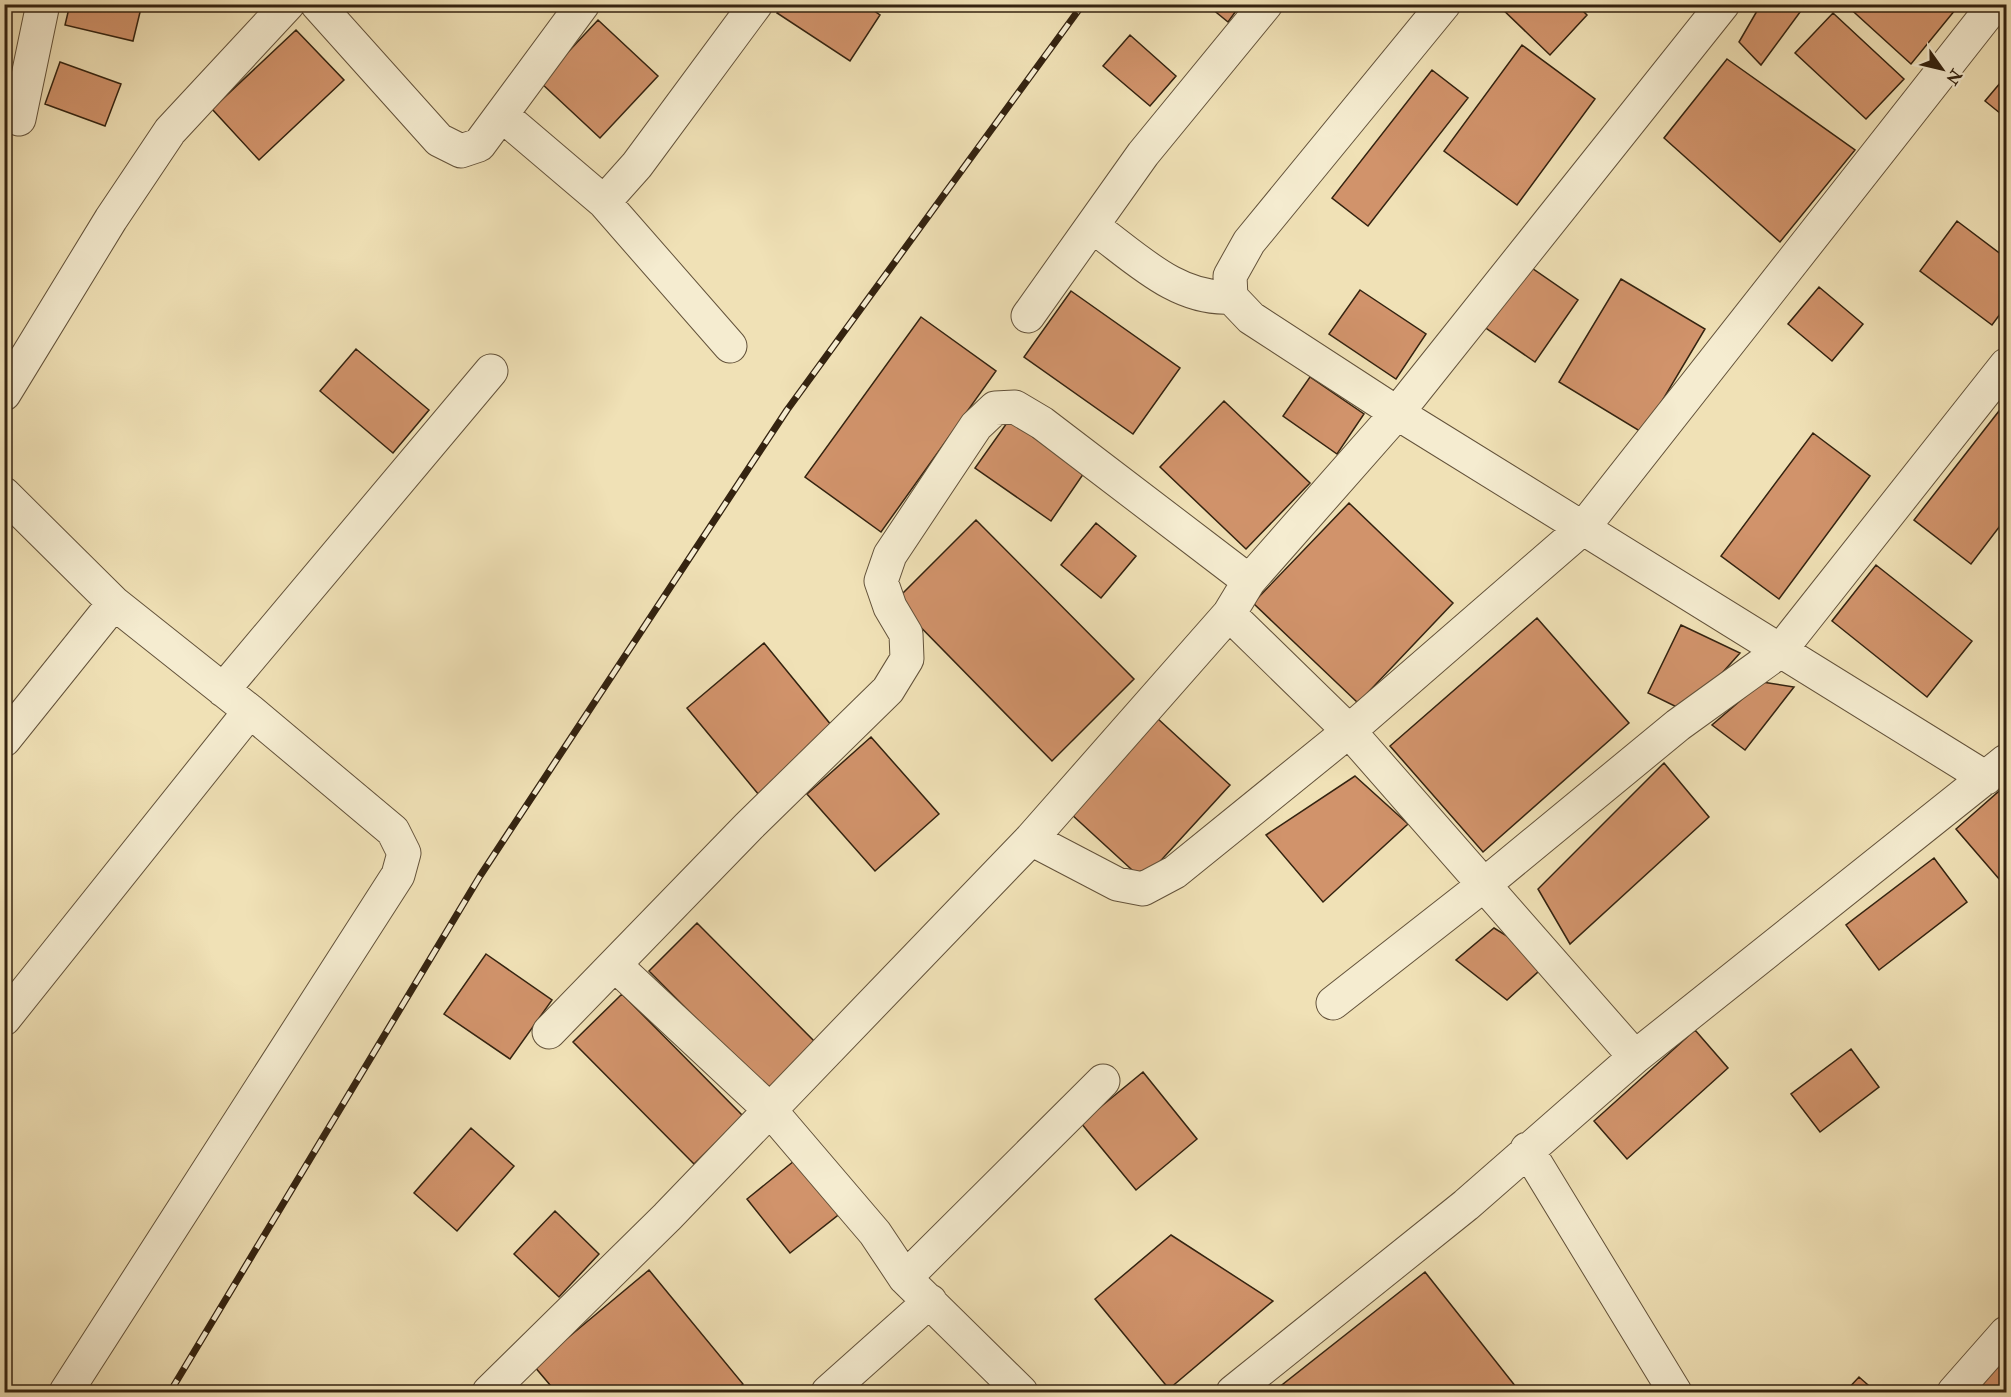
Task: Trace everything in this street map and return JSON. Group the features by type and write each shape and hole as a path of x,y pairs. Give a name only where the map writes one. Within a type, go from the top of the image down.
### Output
{"street":[{"path":"19,119 43,4"},
{"path":"4,394 111,219 170,131 288,4"},
{"path":"317,4 439,140 461,151 479,145 503,116 583,4"},
{"path":"604,202 637,165 756,4"},
{"path":"1028,316 1143,154 1266,4"},
{"path":"1233,1392 1466,1205 1527,1149 1635,1057 1996,769 1779,652 1397,413 1251,318 1231,297 1230,276 1249,242 1444,4"},
{"path":"489,1392 667,1217 1031,839 1229,614 1249,580 1397,413 1723,4"},
{"path":"1031,839 1117,884 1143,889 1175,872 1349,731 1583,528 1995,4"},
{"path":"503,116 604,202 730,346"},
{"path":"1092,226 1177,287 1205,297 1231,297"},
{"path":"1333,1002 1485,884 1678,725 1779,652 2007,365"},
{"path":"223,690 491,371"},
{"path":"549,1032 749,826 888,690 907,659 906,634 890,607 881,581 890,555 976,426 995,408 1015,407 1042,423 1249,580"},
{"path":"4,494 114,603 250,711 393,831 404,853 398,875 66,1392"},
{"path":"4,740 114,603"},
{"path":"1229,614 1349,731 1635,1057"},
{"path":"4,1019 250,711"},
{"path":"615,965 770,1110 875,1233 905,1278 1021,1392"},
{"path":"905,1278 1103,1081"},
{"path":"1527,1149 1676,1392"},
{"path":"828,1392 930,1301"},
{"path":"1954,1392 2007,1333"}],"building":[{"path":"70,4 142,4 133,41 65,25"},
{"path":"783,4 864,4 880,15 850,61 777,13"},
{"path":"1206,4 1241,4 1228,22"},
{"path":"1497,4 1576,4 1587,15 1550,55"},
{"path":"1761,4 1806,4 1761,65 1739,42"},
{"path":"1845,4 1960,4 1911,64"},
{"path":"1833,13 1904,79 1866,119 1795,53"},
{"path":"598,20 658,76 600,138 540,82"},
{"path":"296,30 344,80 259,160 212,109"},
{"path":"1130,35 1176,76 1150,106 1103,66"},
{"path":"1522,45 1595,99 1517,205 1444,151"},
{"path":"1727,59 1855,150 1780,242 1664,138"},
{"path":"60,62 121,84 105,126 45,104"},
{"path":"1432,70 1468,98 1368,226 1332,198"},
{"path":"2006,76 2006,118 1985,101"},
{"path":"1957,221 2006,258 2006,306 1992,325 1920,271"},
{"path":"1523,262 1578,300 1535,362 1480,324"},
{"path":"1621,279 1705,329 1643,433 1559,382"},
{"path":"1819,287 1863,324 1832,361 1788,324"},
{"path":"1360,290 1426,334 1396,379 1329,334"},
{"path":"1071,291 1180,368 1133,434 1024,357"},
{"path":"921,317 996,371 881,532 805,477"},
{"path":"356,349 429,410 393,453 320,391"},
{"path":"1310,377 1364,414 1337,454 1283,416"},
{"path":"1224,401 1310,483 1246,549 1160,467"},
{"path":"2006,402 2006,518 1971,564 1914,520"},
{"path":"1009,420 1084,473 1051,521 975,468"},
{"path":"1813,433 1870,476 1779,599 1721,556"},
{"path":"1349,503 1453,603 1358,703 1253,603"},
{"path":"976,520 1134,679 1052,761 895,601"},
{"path":"1096,523 1136,556 1101,598 1061,565"},
{"path":"1876,565 1972,641 1927,697 1832,621"},
{"path":"1537,618 1629,723 1483,852 1390,746"},
{"path":"1681,625 1740,653 1687,712 1648,693"},
{"path":"764,643 836,731 759,795 687,708"},
{"path":"1762,682 1794,687 1745,750 1712,725"},
{"path":"1157,718 1230,785 1143,880 1070,813"},
{"path":"871,737 939,814 875,871 807,794"},
{"path":"1664,763 1709,817 1570,944 1538,889"},
{"path":"1355,776 1408,824 1323,902 1266,835"},
{"path":"2006,785 2006,887 1956,829"},
{"path":"1934,858 1967,902 1879,970 1846,925"},
{"path":"697,923 818,1045 770,1093 649,971"},
{"path":"1494,928 1549,962 1507,1000 1456,960"},
{"path":"486,954 552,1000 510,1059 444,1014"},
{"path":"622,994 743,1116 694,1164 573,1042"},
{"path":"1695,1030 1728,1068 1627,1159 1594,1121"},
{"path":"1851,1049 1879,1087 1820,1132 1791,1094"},
{"path":"1143,1072 1197,1139 1136,1190 1081,1123"},
{"path":"471,1128 514,1166 457,1231 414,1193"},
{"path":"799,1157 842,1212 790,1253 747,1199"},
{"path":"555,1211 599,1254 559,1297 514,1254"},
{"path":"1171,1235 1273,1301 1169,1389 1095,1299"},
{"path":"649,1270 743,1384 732,1392 556,1392 534,1366"},
{"path":"1425,1272 1520,1392 1273,1392"},
{"path":"2006,1350 2006,1392 1971,1392"},
{"path":"1859,1377 1876,1392 1845,1392"}],"railway":[{"path":"170,1392 480,876 787,410 1083,4"}]}
